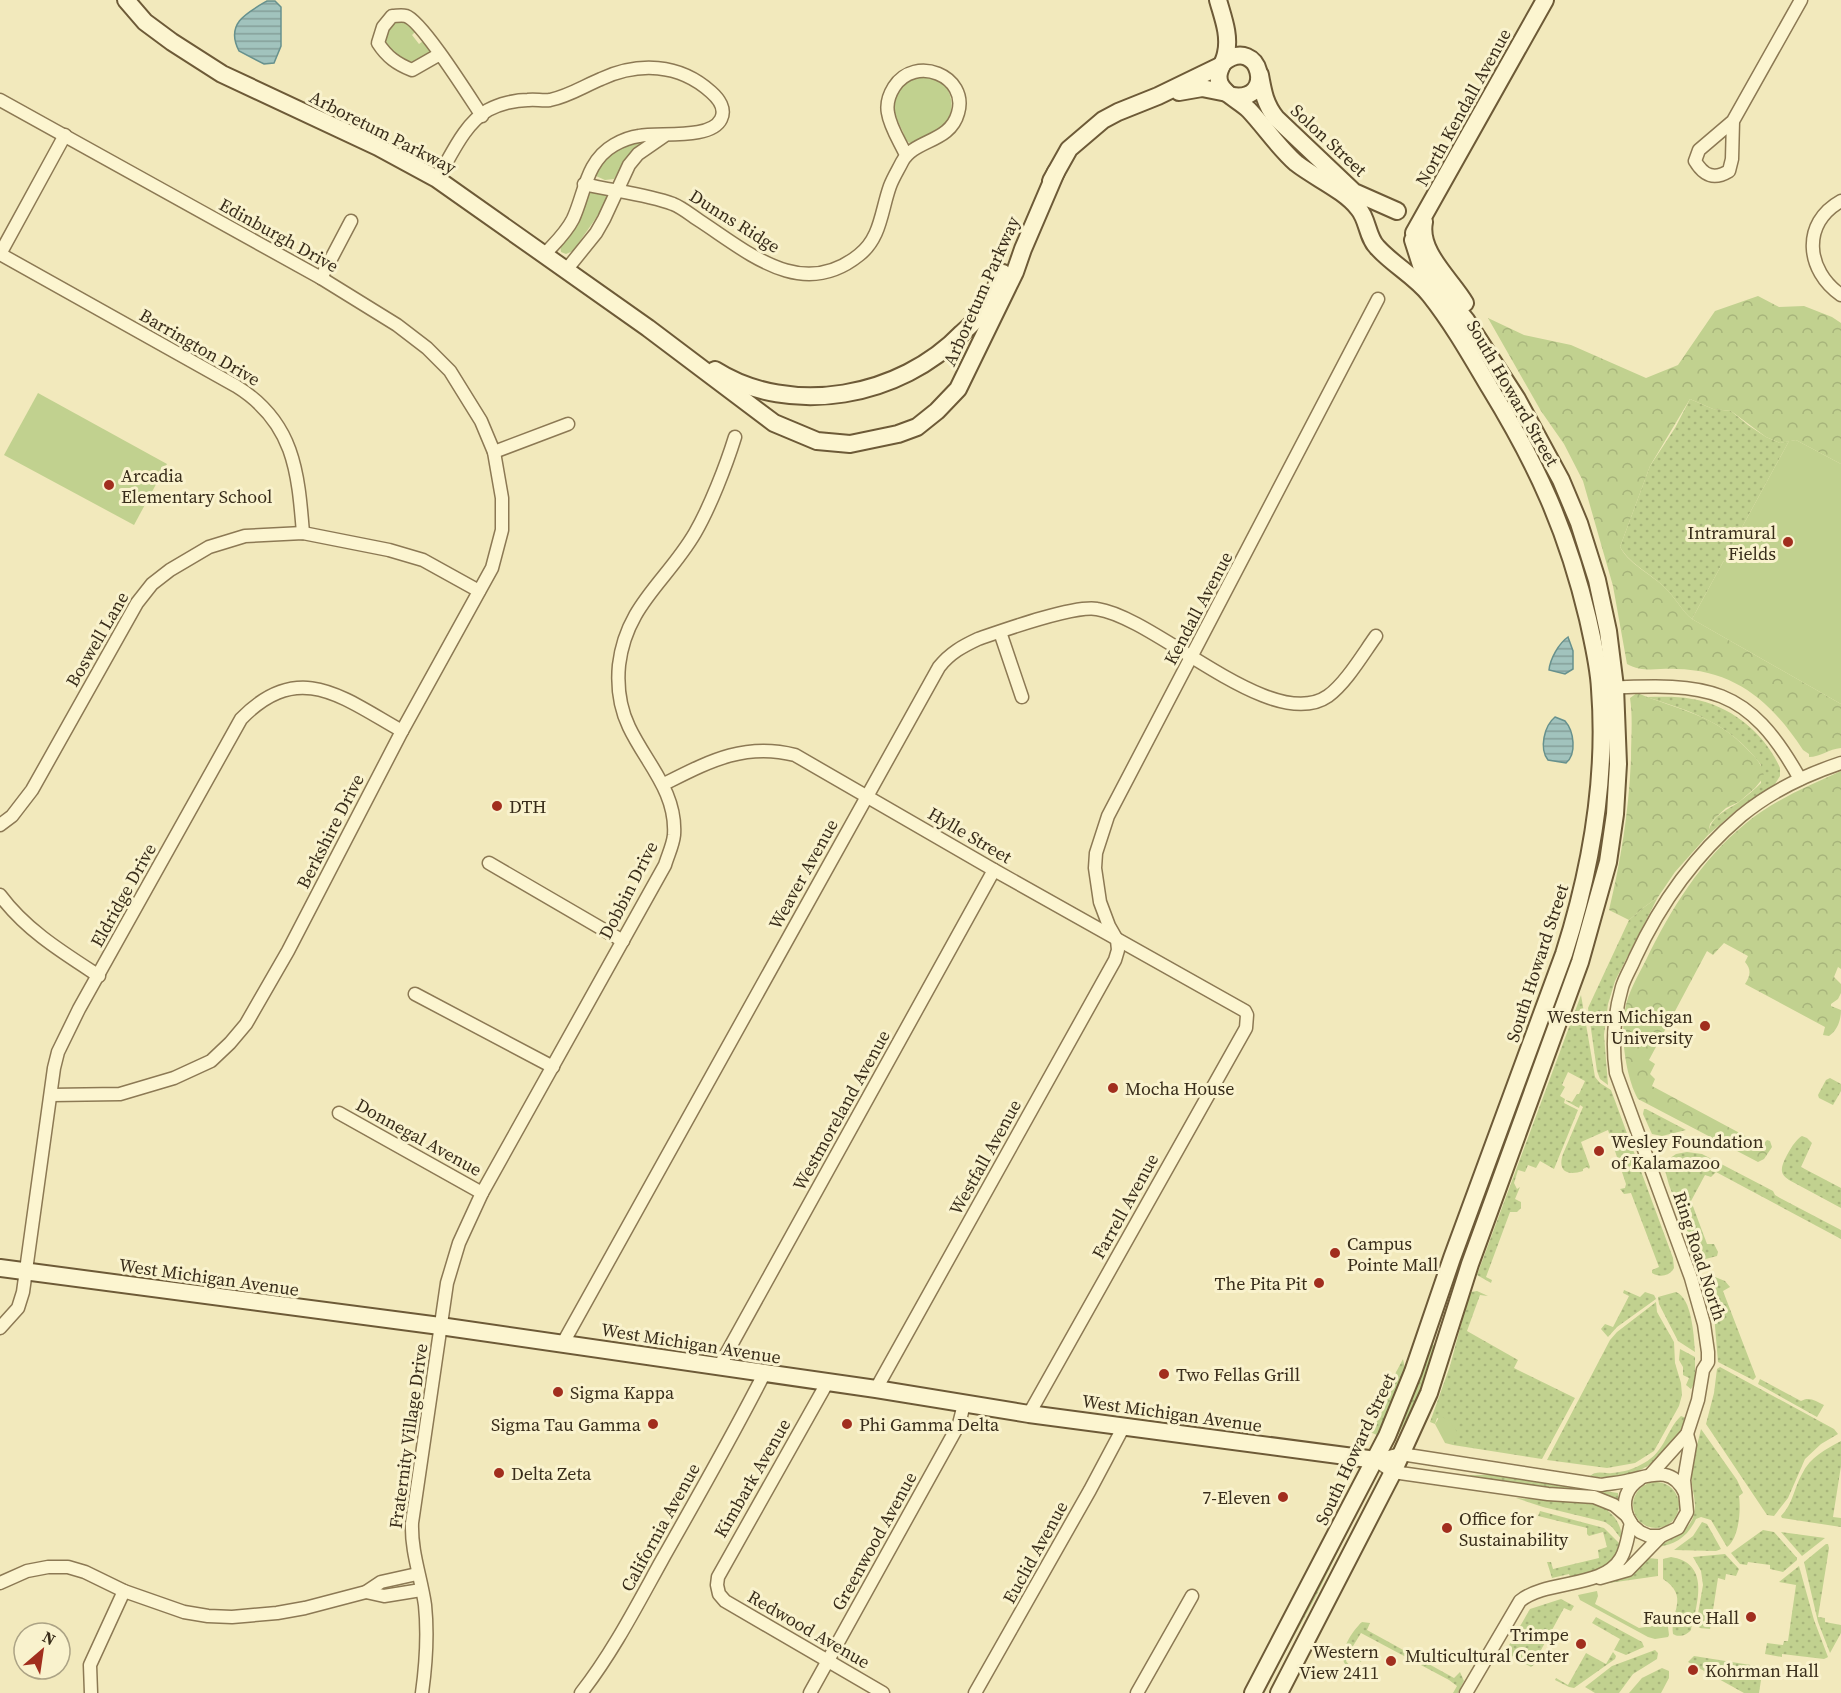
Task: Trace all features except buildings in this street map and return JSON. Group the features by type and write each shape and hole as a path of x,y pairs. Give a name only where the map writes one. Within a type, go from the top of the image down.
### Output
{"street":[{"name":"Arboretum Parkway","path":"126,0 145,22 222,74 378,147 437,179 648,328 758,412 793,432 817,441 850,444 898,434 917,426 937,411 958,389 1016,272 1023,249 1056,172"},
{"path":"1201,75 1210,66 1217,51 1218,28 1213,0"},
{"path":"1218,0 1228,39 1223,63 1219,70 1219,81 1229,94 1239,97 1252,93 1260,75 1250,58 1236,56 1223,63"},
{"name":"North Kendall Avenue","path":"1414,236 1545,0"},
{"path":"1733,121 1801,0"},
{"path":"440,54 412,70 399,65 385,54 378,43 383,27 392,16 405,16 415,22 440,54 482,116"},
{"name":"Arboretum Parkway","path":"648,328 726,377 760,389 794,395 826,395 856,392 889,382 941,353 981,314 1069,149 1094,127 1118,111 1158,96 1223,63"},
{"path":"437,179 463,135 488,110 508,103 528,99 549,100 567,95 635,67 660,68 683,74 702,84 718,99 722,106 722,116 717,125 710,130 664,136 641,135 614,145 603,153 595,162 584,184 570,224 545,254"},
{"path":"915,70 933,71 949,80 959,97 959,112 952,127 939,138 906,155 888,114 888,96 899,78 915,70"},
{"name":"Solon Street","path":"1260,75 1264,100 1276,118 1354,192 1397,211"},
{"name":"Arboretum Parkway","path":"1158,96 1202,88 1229,94"},
{"name":"Solon Street","path":"1229,94 1249,110 1294,161 1355,205 1361,212 1371,235"},
{"name":"Edinburgh Drive","path":"0,99 321,278 397,325 427,348 450,371 481,420 494,452"},
{"path":"0,254 64,135"},
{"path":"567,270 596,233 626,171 638,154 664,136"},
{"name":"Dunns Ridge","path":"584,184 674,205 771,267 798,274 832,271 860,255 878,232 890,186 906,155"},
{"path":"1841,201 1826,213 1816,227 1812,246 1815,263 1821,276 1833,290 1841,295"},
{"path":"1397,211 1410,219 1414,236 1404,251 1389,254 1376,247 1371,228 1378,216 1384,212 1397,211"},
{"path":"1425,216 1422,233 1427,247 1460,294 1517,399"},
{"path":"321,278 351,220"},
{"name":"South Howard Street","path":"1253,1693 1376,1460 1413,1372 1578,909 1598,802 1608,688 1608,631 1597,580 1579,523 1561,480 1517,399 1466,320 1421,265 1414,236"},
{"name":"South Howard Street","path":"1279,1693 1393,1472 1429,1393 1470,1264 1580,962 1608,862 1615,814 1618,764 1608,688 1592,640 1579,582 1563,531 1541,479 1514,427 1448,320 1422,286 1382,251"},
{"name":"Barrington Drive","path":"0,254 236,386 259,402 282,432 296,464 303,533"},
{"name":"Kendall Avenue","path":"1117,940 1108,926 1100,902 1095,868 1096,853 1108,816 1378,299"},
{"path":"494,452 568,424"},
{"name":"Dobbin Drive","path":"440,1326 452,1262 482,1193 665,865 673,842 672,811 664,784 629,727 620,700 619,663 633,615 696,533 729,457 735,437"},
{"name":"Berkshire Drive","path":"51,1095 120,1094 174,1078 211,1061 246,1024 288,951 402,731 492,568 502,530 502,498 494,452"},
{"name":"Boswell Lane","path":"0,825 12,816 32,790 137,603 152,585 189,557 228,540 245,536 303,533 388,550 423,560 479,591"},
{"name":"Weaver Avenue","path":"563,1344 945,659 965,645 1000,632 1079,610 1098,609 1112,612 1134,622 1192,658 1276,700 1297,705 1327,697 1376,636"},
{"path":"1000,632 1022,698"},
{"path":"1608,688 1692,687 1728,698 1749,712 1769,731 1790,759 1800,778"},
{"name":"Eldridge Drive","path":"0,1328 18,1308 23,1292 58,1052 79,1009 241,719 263,699 276,692 290,689 316,689 345,699 402,731"},
{"name":"Hylle Street","path":"664,784 717,758 750,751 768,750 795,755 1117,940 1234,1004 1247,1015"},
{"name":"Ring Road North","path":"1647,1475 1687,1434 1698,1400 1703,1370 1708,1362 1704,1324 1691,1278 1616,1073 1614,1037 1623,985 1645,937 1679,882 1696,860 1742,815 1767,797 1800,778 1841,763"},
{"path":"489,864 623,941"},
{"name":"Westmoreland Avenue","path":"719,1367 994,870"},
{"path":"0,895 14,913 32,930 99,976"},
{"name":"Westfall Avenue","path":"876,1389 1115,960 1118,950 1117,940"},
{"path":"415,994 553,1067"},
{"name":"Farrell Avenue","path":"1029,1413 1246,1028 1247,1015"},
{"name":"Donnegal Avenue","path":"339,1113 482,1193"},
{"name":"West Michigan Avenue","path":"0,1268 440,1326 876,1389 964,1404 1376,1460 1401,1454 1601,1485 1647,1475"},
{"name":"Fraternity Village Drive","path":"422,1693 426,1642 424,1603 412,1545 412,1523 440,1326"},
{"path":"1426,1333 1446,1340"},
{"name":"California Avenue","path":"580,1693 594,1676 641,1597 764,1374"},
{"name":"Kimbark Avenue","path":"719,1594 718,1577 723,1566 827,1383"},
{"name":"Greenwood Avenue","path":"810,1693 959,1424 964,1404"},
{"name":"Euclid Avenue","path":"975,1693 1124,1426"},
{"name":"Ring Road North","path":"1661,1536 1672,1532 1682,1522 1687,1507 1685,1469 1690,1445 1687,1434"},
{"name":"West Michigan Avenue","path":"1376,1460 1393,1472 1548,1494 1594,1497 1610,1502 1644,1534 1661,1536"},
{"path":"1467,1693 1520,1601 1535,1592 1595,1577 1618,1563 1627,1539 1629,1520 1624,1504 1627,1492 1634,1483 1647,1475 1671,1477 1685,1494"},
{"path":"1595,1577 1599,1579 1618,1575 1636,1564 1661,1536"},
{"path":"0,1583 27,1571 48,1566 68,1567 86,1572 124,1591 184,1612 232,1617 296,1609 366,1592 381,1582 417,1574"},
{"path":"366,1592 384,1596 421,1590"},
{"path":"92,1693 90,1665 124,1591"},
{"name":"Redwood Avenue","path":"719,1594 725,1601 883,1693"},
{"path":"1137,1693 1192,1596"}],"green space":[{"path":"399,18 418,29 412,35 419,44 426,39 431,51 424,57 411,62 405,61 390,48 385,40 386,28"},
{"path":"920,75 940,81 949,92 952,106 948,119 941,128 911,144 905,137 893,103 900,84"},
{"path":"649,139 626,158 614,179 605,180 596,176 595,169 615,148"},
{"path":"590,191 605,194 607,199 605,205 573,251 566,254 561,252 560,245 586,193"},
{"path":"1758,296 1779,307 1804,306 1841,323 1841,464 1796,440 1780,443 1766,437 1731,411 1713,409 1690,399 1650,466 1620,547 1630,560 1673,596 1692,619 1841,704 1841,748 1813,757 1809,757 1809,754 1803,750 1779,718 1765,704 1734,683 1717,675 1697,671 1645,669 1627,664 1613,586 1583,481 1564,444 1541,411 1488,318 1524,335 1571,345 1646,378 1678,365 1715,311"},
{"path":"38,393 167,464 134,525 4,455"},
{"path":"1690,399 1713,409 1731,411 1766,437 1780,443 1789,441 1692,619 1664,587 1631,560 1620,547 1650,466 1675,428"},
{"name":"Intramural Fields","path":"1796,440 1841,464 1841,704 1692,619 1789,441"},
{"path":"1637,693 1696,715 1723,729 1736,738 1756,759 1764,777 1739,802 1726,808 1715,818 1710,824 1708,835 1675,872 1658,897 1629,920 1609,910 1621,854 1628,797 1632,728 1630,698"},
{"path":"1646,697 1692,699 1720,707 1733,714 1756,732 1773,755 1780,768 1780,776 1775,784 1739,808 1708,835 1709,828 1715,819 1761,783 1761,765 1737,739 1724,729 1695,714"},
{"path":"1607,765 1606,830 1601,863 1584,928 1492,1184 1485,1191 1571,951"},
{"path":"1841,771 1841,969 1838,967 1834,977 1841,984 1841,993 1838,999 1831,1004 1841,1010 1837,1028 1829,1036 1823,1035 1825,1027 1745,984 1750,973 1745,962 1748,956 1724,943 1713,955 1707,951 1649,1060 1655,1064 1650,1074 1655,1079 1652,1086 1762,1145 1767,1140 1770,1141 1772,1147 1764,1159 1758,1162 1638,1099 1630,1079 1625,1056 1623,1032 1625,1010 1634,984 1666,922 1688,886 1714,853 1745,824 1768,808"},
{"path":"1658,897 1615,981 1608,1004 1604,1035 1608,1085 1600,1079 1597,1071 1588,1008 1629,920"},
{"path":"1581,995 1595,1077 1611,1090 1673,1258 1674,1268 1670,1273 1664,1275 1652,1273 1652,1270 1659,1267 1631,1193 1624,1194 1620,1189 1625,1188 1626,1184 1608,1130 1581,1142 1589,1169 1587,1167 1583,1171 1568,1173 1563,1169 1561,1165 1563,1154 1583,1107 1580,1105 1579,1108 1566,1100 1572,1102 1585,1081 1568,1072 1562,1085 1565,1087 1560,1096 1565,1099 1564,1103 1578,1110 1554,1169 1540,1161 1536,1168 1528,1165 1525,1172 1518,1170 1514,1183 1517,1189 1520,1187 1515,1199 1521,1202 1521,1208 1517,1212 1510,1212 1486,1277 1492,1280 1491,1283 1477,1275"},
{"path":"1830,1078 1841,1084 1841,1091 1833,1105 1819,1098 1818,1095 1826,1080"},
{"path":"1644,1109 1686,1130 1662,1136 1652,1134 1643,1114"},
{"path":"1802,1136 1812,1143 1801,1167 1841,1188 1841,1208 1789,1180 1783,1174 1782,1168 1787,1155"},
{"path":"1687,1152 1702,1154 1773,1191 1780,1198 1841,1230 1841,1239 1716,1172 1711,1177 1705,1175 1691,1201 1707,1244 1714,1244 1718,1252 1717,1256 1698,1261 1663,1163 1676,1154"},
{"path":"1715,1277 1725,1281 1730,1287 1723,1291 1756,1377 1753,1380 1718,1362 1714,1314 1705,1282"},
{"path":"1624,1290 1640,1297 1645,1292 1654,1295 1656,1299 1617,1327 1608,1337 1601,1329 1605,1324 1613,1327 1629,1296 1623,1293"},
{"path":"1477,1291 1488,1296 1480,1295 1467,1331 1518,1360 1514,1368 1575,1398 1542,1459 1453,1445 1455,1430 1451,1425 1437,1418 1435,1424 1430,1422 1450,1366 1469,1295"},
{"path":"1676,1292 1686,1302 1689,1309 1695,1352 1678,1341 1659,1304 1658,1297"},
{"path":"1656,1302 1657,1312 1674,1342 1675,1363 1682,1395 1679,1406 1654,1451 1635,1463 1607,1468 1547,1460 1610,1340"},
{"path":"1432,1344 1437,1347 1427,1380 1397,1437 1394,1436"},
{"path":"1680,1349 1695,1357 1695,1382 1691,1389 1686,1385 1689,1378 1683,1375 1683,1367 1679,1360"},
{"path":"1403,1359 1405,1369 1377,1435 1369,1429 1373,1423 1374,1414"},
{"path":"1720,1367 1834,1429 1838,1434 1821,1444 1805,1459 1788,1498 1774,1516 1767,1515 1706,1424 1717,1369"},
{"path":"1760,1379 1801,1401 1810,1399 1824,1405 1817,1417 1758,1384"},
{"path":"1440,1416 1450,1421 1457,1432 1453,1445 1445,1443 1435,1424"},
{"path":"1681,1416 1686,1418 1677,1437 1665,1452 1647,1467 1613,1477 1590,1476 1598,1473 1625,1471 1644,1463 1657,1453"},
{"path":"1701,1429 1737,1480 1743,1493 1739,1496 1737,1531 1727,1547 1711,1520 1701,1517 1696,1519 1681,1539 1657,1547 1683,1531 1692,1520 1695,1504 1692,1483 1693,1460"},
{"path":"1841,1441 1841,1466 1833,1517 1841,1518 1841,1527 1782,1518 1805,1468 1819,1454"},
{"path":"1470,1475 1500,1475 1618,1493 1618,1500 1597,1491 1537,1487 1470,1477"},
{"path":"1656,1482 1665,1483 1673,1488 1678,1496 1678,1514 1673,1522 1665,1527 1656,1528 1647,1527 1639,1522 1634,1514 1633,1505 1634,1496 1639,1488 1647,1483"},
{"path":"1365,1490 1368,1491 1315,1598 1263,1693 1259,1693"},
{"path":"1516,1498 1590,1503 1608,1509 1618,1524 1622,1540 1605,1522"},
{"path":"1540,1511 1604,1528 1621,1545 1618,1553 1607,1564 1594,1571 1570,1577 1569,1574 1552,1578 1547,1562 1551,1562 1553,1569 1599,1558 1598,1550 1607,1547 1603,1532 1589,1536 1587,1528 1538,1516"},
{"path":"1702,1522 1707,1524 1721,1549 1716,1551 1674,1550 1693,1536"},
{"path":"1763,1530 1774,1532 1797,1558 1783,1572 1770,1569 1770,1565 1748,1562 1747,1565 1740,1564 1731,1553"},
{"path":"1781,1532 1825,1538 1802,1556"},
{"path":"1826,1544 1829,1548 1818,1617 1825,1618 1825,1622 1841,1625 1841,1633 1830,1653 1818,1622 1804,1562"},
{"path":"1725,1554 1739,1569 1736,1576 1726,1574 1725,1580 1718,1578 1710,1629 1700,1628 1696,1625 1703,1585 1701,1571 1693,1557"},
{"path":"1671,1557 1692,1567 1698,1585 1691,1630 1680,1636 1673,1634 1677,1605 1676,1592 1663,1579 1663,1559"},
{"path":"1648,1558 1658,1559 1658,1576 1609,1583"},
{"path":"1799,1566 1814,1620 1828,1657 1824,1659 1765,1654 1767,1643 1783,1645 1784,1641 1788,1641 1796,1585 1779,1582"},
{"path":"1597,1591 1595,1604 1639,1628 1659,1625 1667,1619 1668,1637 1655,1639 1648,1637 1580,1600 1578,1595"},
{"path":"1561,1599 1574,1606 1571,1611 1564,1608 1541,1650 1545,1653 1541,1659 1531,1667 1505,1652 1530,1609"},
{"path":"1596,1617 1642,1642 1644,1647 1626,1655 1614,1650 1620,1639 1592,1623"},
{"path":"1362,1622 1370,1623 1367,1630 1454,1678 1460,1672 1464,1681 1458,1693 1453,1693 1457,1686 1449,1680 1361,1633 1350,1651 1362,1659 1361,1662 1349,1655 1346,1661 1349,1665 1345,1664 1343,1654 1345,1648 1350,1636"},
{"path":"1655,1650 1658,1653 1657,1659 1633,1674 1619,1693 1595,1693 1585,1687 1612,1666"},
{"path":"1613,1652 1615,1659 1574,1688 1555,1680 1556,1678 1568,1685 1586,1653 1606,1664"},
{"path":"1694,1656 1763,1667 1759,1693 1744,1693 1688,1662"},
{"path":"1662,1668 1669,1671 1669,1678 1661,1693 1629,1693 1642,1678"}],"water":[{"path":"267,1 275,1 281,7 281,46 274,63 264,64 239,51 235,42 235,33 236,26 245,15"},
{"path":"1568,637 1573,651 1573,669 1565,674 1549,670 1551,661 1561,643"},
{"path":"1555,717 1565,721 1572,736 1572,754 1566,763 1548,760 1545,755 1544,738 1548,726"}],"place":[{"name":"Arcadia Elementary School","path":"109,485"},
{"name":"Intramural Fields","path":"1788,542"},
{"name":"DTH","path":"497,806"},
{"name":"Western Michigan University","path":"1705,1026"},
{"name":"Mocha House","path":"1113,1088"},
{"name":"Wesley Foundation of Kalamazoo","path":"1599,1151"},
{"name":"Campus Pointe Mall","path":"1335,1253"},
{"name":"The Pita Pit","path":"1319,1283"},
{"name":"Two Fellas Grill","path":"1164,1374"},
{"name":"Sigma Kappa","path":"558,1392"},
{"name":"Sigma Tau Gamma","path":"653,1424"},
{"name":"Phi Gamma Delta","path":"847,1424"},
{"name":"Delta Zeta","path":"499,1473"},
{"name":"7-Eleven","path":"1283,1497"},
{"name":"Office for Sustainability","path":"1447,1528"},
{"name":"Faunce Hall","path":"1751,1617"},
{"name":"Trimpe Multicultural Center","path":"1581,1644"},
{"name":"Western View 2411","path":"1391,1661"},
{"name":"Kohrman Hall","path":"1693,1670"}]}
